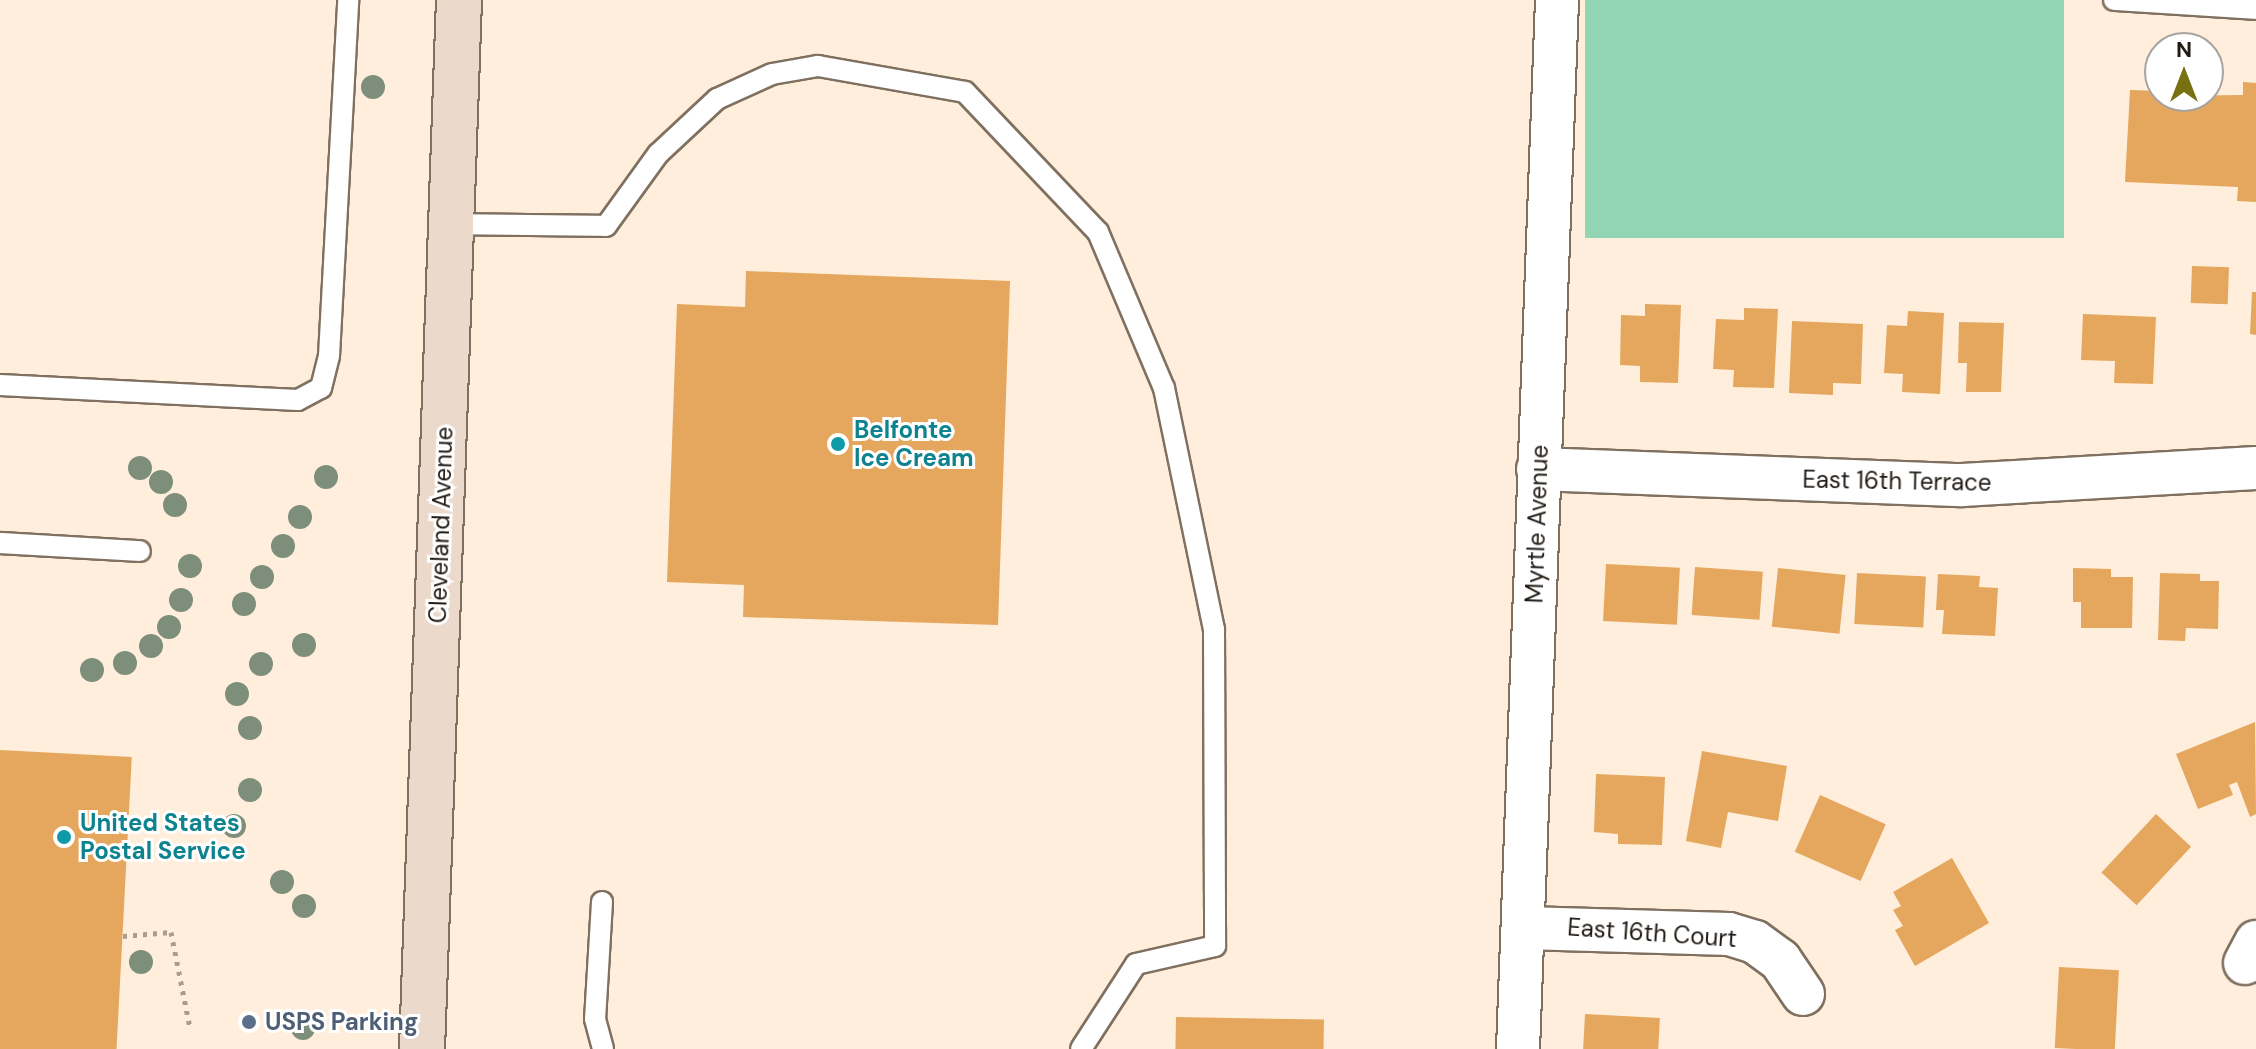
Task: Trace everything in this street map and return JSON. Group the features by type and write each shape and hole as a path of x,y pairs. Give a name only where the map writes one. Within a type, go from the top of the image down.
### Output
{"main road":[{"name":"Cleveland Avenue","path":"422,1049 459,0"}],"street":[{"name":"Myrtle Avenue","path":"1518,1049 1525,928 1538,469 1557,0"},
{"name":"East 16th Terrace","path":"1538,469 1962,485 2256,468"},
{"name":"East 16th Court","path":"1525,928 1729,934 1755,942 1780,960 1803,994"}],"lane":[{"path":"0,385 298,400 321,388 329,356 348,0"},
{"path":"2114,0 2256,9"},
{"path":"452,224 606,226 658,154 717,99 772,74 818,66 965,92 1098,232 1164,388 1214,629 1215,946 1136,964 1081,1049"},
{"path":"0,543 140,551"},
{"path":"602,902 595,1019 603,1049"}],"path":[{"path":"123,936 171,932 190,1028"}],"green space":[{"path":"1585,0 2064,0 2064,238 1585,238"}],"building":[{"path":"2243,82 2256,83 2256,202 2237,201 2238,187 2125,182 2130,90 2144,90 2144,112 2224,112 2224,95 2243,95"},
{"path":"2192,266 2229,267 2228,304 2191,303"},
{"name":"Belfonte Ice Cream","path":"746,271 1010,281 998,625 743,617 744,585 667,582 677,304 745,307"},
{"path":"2252,292 2256,292 2256,335 2250,334"},
{"path":"1645,304 1681,305 1678,383 1640,382 1640,366 1620,365 1621,315 1645,316"},
{"path":"1744,308 1778,309 1774,388 1733,387 1734,370 1713,369 1716,319 1744,320"},
{"path":"1908,311 1944,313 1940,394 1902,392 1903,374 1884,373 1887,325 1907,326"},
{"path":"2083,314 2156,317 2153,384 2114,383 2115,361 2081,360"},
{"path":"1792,321 1863,324 1861,384 1833,383 1833,395 1789,393"},
{"path":"1959,322 2004,323 2001,392 1966,392 1967,363 1958,363"},
{"path":"1606,564 1680,568 1677,625 1603,621"},
{"path":"1695,567 1763,572 1759,620 1692,615"},
{"path":"1778,568 1846,575 1839,634 1772,627"},
{"path":"2073,568 2111,569 2111,577 2133,577 2132,628 2081,628 2081,602 2073,602"},
{"path":"1857,573 1926,577 1923,628 1854,624"},
{"path":"2160,573 2200,574 2200,581 2219,581 2218,629 2186,628 2185,641 2158,640"},
{"path":"1938,574 1980,576 1979,587 1998,588 1995,636 1942,634 1944,610 1936,610"},
{"path":"2255,722 2256,814 2250,817 2237,782 2229,785 2233,795 2198,809 2176,754"},
{"name":"United States Postal Service","path":"0,750 132,757 117,1049 0,1049"},
{"path":"1702,751 1787,766 1778,821 1728,812 1721,848 1686,841"},
{"path":"1596,774 1665,777 1662,845 1618,844 1618,834 1594,832"},
{"path":"1820,795 1886,824 1861,881 1795,852"},
{"path":"2156,814 2191,847 2137,905 2101,873"},
{"path":"1952,858 1989,923 1915,966 1895,930 1903,926 1893,910 1901,906 1893,892"},
{"path":"2059,967 2119,970 2115,1049 2055,1048"},
{"path":"1585,1014 1660,1018 1658,1049 1583,1049"},
{"path":"1176,1017 1324,1020 1323,1049 1175,1049"}],"place":[{"name":"Belfonte Ice Cream","path":"838,444"},
{"name":"United States Postal Service","path":"64,837"},
{"name":"USPS Parking","path":"249,1022"}]}
